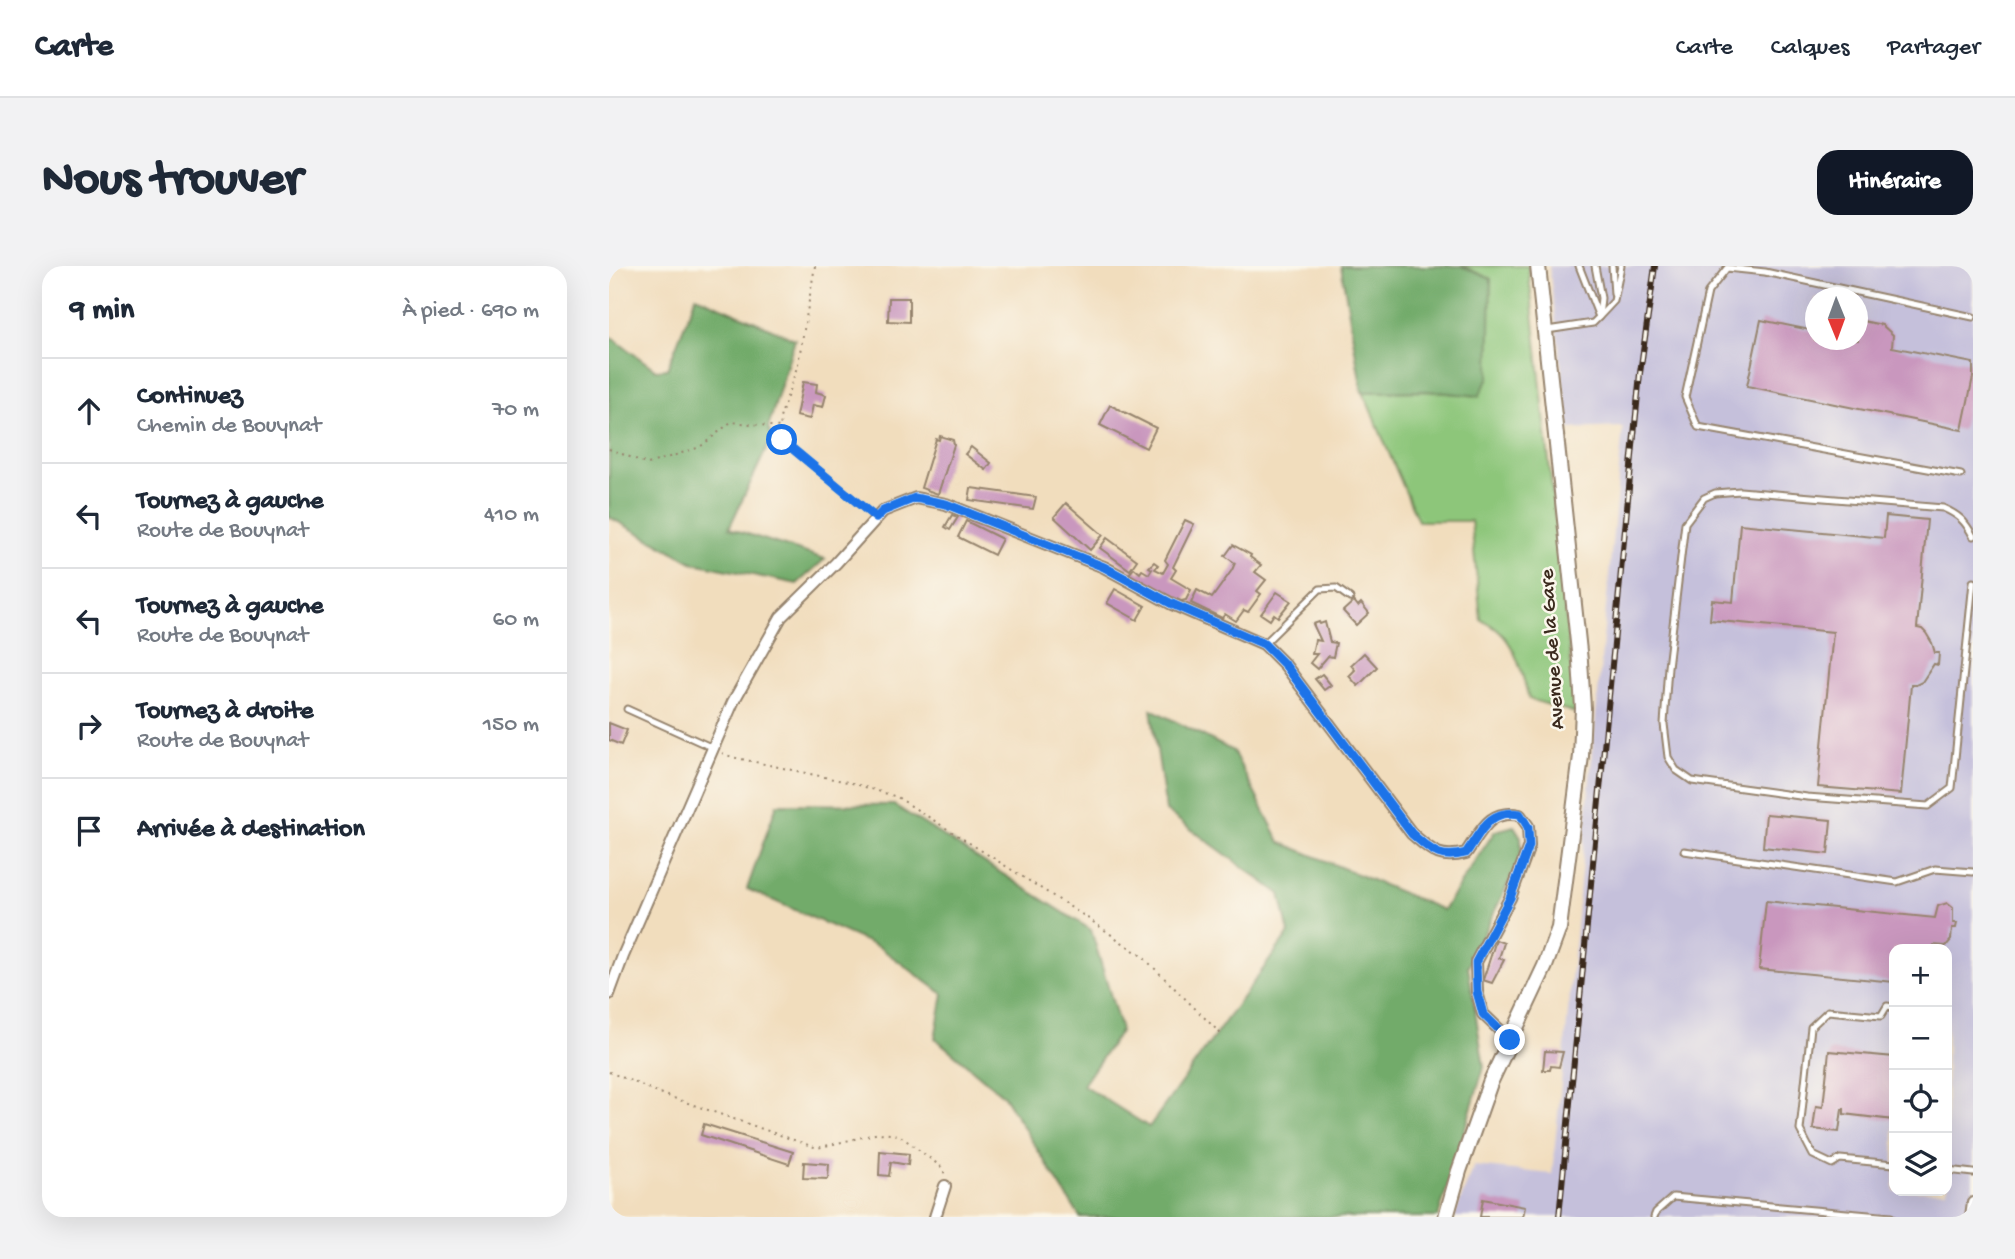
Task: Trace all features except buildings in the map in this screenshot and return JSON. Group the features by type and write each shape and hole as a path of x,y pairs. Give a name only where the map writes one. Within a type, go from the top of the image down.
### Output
{"street":[{"name":"Avenue de la Gare","path":"1446,1217 1486,1095 1545,966 1559,928 1582,732 1580,661 1538,266"},
{"path":"609,994 733,702 781,617 836,563 883,511 915,498 946,504 1104,567 1172,604 1264,644 1286,666 1412,834 1434,853 1452,857 1466,853 1488,821 1505,812 1520,814 1528,827 1529,846 1510,898 1476,962 1477,992 1483,1014 1510,1040"},
{"path":"935,1217 945,1186"},
{"path":"1971,1217 1973,1203"}],"lane":[{"path":"1579,266 1599,317"},
{"path":"1595,266 1601,298 1599,317"},
{"path":"1612,266 1614,301"},
{"path":"1544,330 1593,323 1614,301 1621,266"},
{"path":"1961,475 1698,427 1685,397 1708,292 1727,268 1765,272 1973,317"},
{"path":"1973,536 1957,514 1943,508 1740,491 1715,493 1704,498 1685,523 1667,678 1664,724 1668,757 1676,770 1692,781 1807,797 1928,806 1952,788 1973,582"},
{"path":"1264,644 1320,589 1336,588 1350,598"},
{"path":"1966,661 1973,661"},
{"path":"627,709 713,748"},
{"path":"1685,851 1898,882 1935,869 1973,872"},
{"path":"1889,1006 1881,1016 1828,1011 1811,1027 1800,1130 1813,1155 1832,1164 1840,1159 1889,1164"},
{"path":"1952,1171 1973,1173"},
{"path":"1654,1217 1673,1197 1891,1217"}],"path":[{"path":"815,266 799,364 780,418 782,440 876,518"},
{"path":"609,449 648,464 700,447 731,422 781,427"},
{"path":"713,748 732,757 852,783 897,797 1086,917 1143,957 1221,1034"},
{"path":"609,1072 665,1095 817,1148 879,1133 899,1135 944,1169 945,1186"}],"shaded area":[{"path":"1549,266 1973,266 1973,1217 1454,1217 1474,1166 1552,1174 1623,427 1569,429"}],"green space":[{"path":"1341,266 1461,266 1491,279 1489,377 1479,396 1426,391 1362,392"},
{"path":"1461,266 1528,266 1576,713 1529,699 1519,664 1509,643 1502,634 1481,620 1471,521 1418,521 1363,392 1426,391 1479,396 1491,279"},
{"path":"696,296 795,339 768,428 772,437 729,528 825,559 797,584 694,563 609,517 609,336 656,370 667,369"},
{"path":"1151,709 1233,751 1280,842 1443,910 1495,831 1514,826 1521,837 1521,857 1468,966 1484,1067 1438,1217 1080,1217 1003,1095 935,1038 943,994 879,947 747,889 777,804 894,805 1091,930 1121,1030 1083,1085 1149,1127 1289,933 1280,894 1166,811"}],"railway":[{"path":"1559,1217 1640,373 1655,266"}],"route":[{"path":"782,440 876,518 883,511 915,498 946,504 1104,567 1172,604 1264,644 1286,666 1412,834 1434,853 1452,857 1466,853 1488,821 1505,812 1520,814 1528,827 1529,846 1510,898 1476,962 1477,992 1483,1014 1510,1040"}]}
